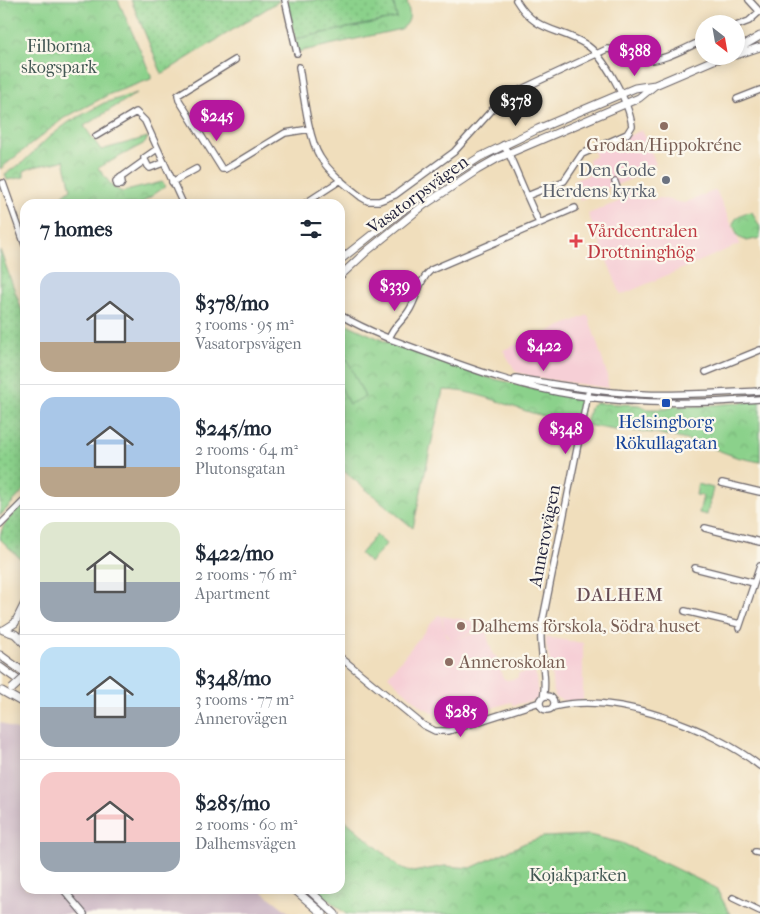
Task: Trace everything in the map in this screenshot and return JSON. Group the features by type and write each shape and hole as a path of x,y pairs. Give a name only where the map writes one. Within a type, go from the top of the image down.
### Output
{"main road":[{"path":"745,45 760,36"},
{"path":"745,52 760,47"},
{"name":"Vasatorpsvägen","path":"345,271 431,199 477,170 624,99 636,88 655,85 701,65"},
{"name":"Vasatorpsvägen","path":"345,256 438,183 503,145 624,99 639,98 655,85"},
{"path":"2,630 15,623 20,613"},
{"path":"2,630 15,634 20,639"},
{"path":"0,655 20,669"},
{"path":"0,667 20,681"},
{"path":"1,691 12,689 20,682"},
{"path":"1,691 20,701"},
{"path":"300,894 323,914"},
{"path":"313,894 335,914"}],"street":[{"path":"285,0 297,53"},
{"path":"516,0 524,12 535,22 584,43 596,54 624,99 632,126 627,134 582,154 566,179 527,196"},
{"path":"745,23 760,13 749,0"},
{"path":"299,67 310,129 320,158 341,180 366,200 378,201 388,199 419,179 454,152 492,110 509,95 607,49 618,50 640,59 652,61 695,44"},
{"path":"235,60 178,96 222,169 226,170 285,134 310,129"},
{"path":"737,99 760,90"},
{"path":"96,136 136,112 144,120 180,199"},
{"path":"503,145 509,154 539,223"},
{"path":"121,177 157,150"},
{"path":"144,161 150,168 163,163"},
{"path":"172,182 196,169"},
{"path":"312,199 341,180"},
{"path":"615,182 618,192"},
{"path":"3,183 20,231"},
{"path":"389,339 394,328 409,310 422,281 431,270 575,208"},
{"path":"345,317 389,339 456,363 555,392 588,397 671,403 760,399"},
{"path":"706,372 760,350"},
{"path":"495,375 620,393 678,395 760,390"},
{"name":"Annerovägen","path":"547,702 541,629 589,389"},
{"path":"722,483 760,492"},
{"path":"0,526 20,505"},
{"path":"705,528 760,542"},
{"path":"685,611 740,626 760,566"},
{"path":"695,568 754,582"},
{"path":"345,661 423,725 435,731 449,731 547,702 614,706 673,720 720,740 760,766"},
{"path":"67,894 84,914"},
{"path":"733,898 760,910"}],"shaded area":[{"path":"642,130 656,164 642,170 643,174 580,200 573,181 593,173 588,159 595,156 593,151"},
{"path":"640,184 652,200 660,198 684,203 716,190 740,244 621,295 588,214 620,201 619,194"},
{"path":"588,315 607,374 608,388 537,378 516,372 503,350"},
{"name":"Anneroskolan","path":"438,615 441,616 444,630 442,616 478,622 480,631 452,639 481,632 480,624 484,625 493,655 496,656 503,678 506,680 518,678 518,674 535,670 537,700 513,705 512,702 461,717 442,717 422,707 388,676"},
{"path":"546,637 583,643 583,700 565,701 555,697"},
{"path":"0,722 20,732 20,894 265,894 291,914 0,914"}],"green space":[{"name":"Filborna skogspark","path":"0,0 118,0 151,75 151,79 110,94 64,118 0,169"},
{"path":"131,0 278,0 279,1 162,74"},
{"path":"287,0 393,0 397,18 295,39"},
{"path":"393,0 407,0 409,20 401,29 298,52 295,39 397,18"},
{"path":"137,93 84,126 101,150 148,137 145,143 98,168 114,188 122,192 162,182 166,186 147,199 63,199 62,196 71,189 64,160 29,169 24,171 24,177 7,180 5,174 22,163 48,138 69,122 104,103"},
{"path":"752,212 760,227 760,238 747,241 738,237 733,224 740,215"},
{"path":"0,250 20,305 20,494 0,516"},
{"path":"345,323 393,345 486,377 579,399 581,402 580,424 533,413 475,394 443,390 413,528 345,472"},
{"path":"347,359 365,397 349,404 345,396 345,360"},
{"path":"760,401 760,462 736,457 699,443 657,433 615,430 586,425 590,408 595,403 640,405 648,409 666,409 676,406"},
{"path":"698,484 713,488 707,515 699,513 703,496 696,495"},
{"path":"20,507 20,558 0,539 2,528"},
{"path":"376,535 386,544 370,563 360,554"},
{"name":"Kojakparken","path":"345,820 400,867 413,872 445,866 471,868 525,843 543,837 589,835 622,843 716,888 730,914 346,914 321,894 345,894"}],"place":[{"name":"Grodan/Hippokréne","path":"664,126"},
{"name":"Den Gode Herdens kyrka","path":"666,180"},
{"name":"Vårdcentralen Drottninghög","path":"576,241"},
{"name":"Helsingborg Rökullagatan","path":"666,403"},
{"name":"Dalhems förskola, Södra huset","path":"461,626"},
{"name":"Anneroskolan","path":"449,662"}],"district":[{"name":"DALHEM","path":"620,595"}]}
